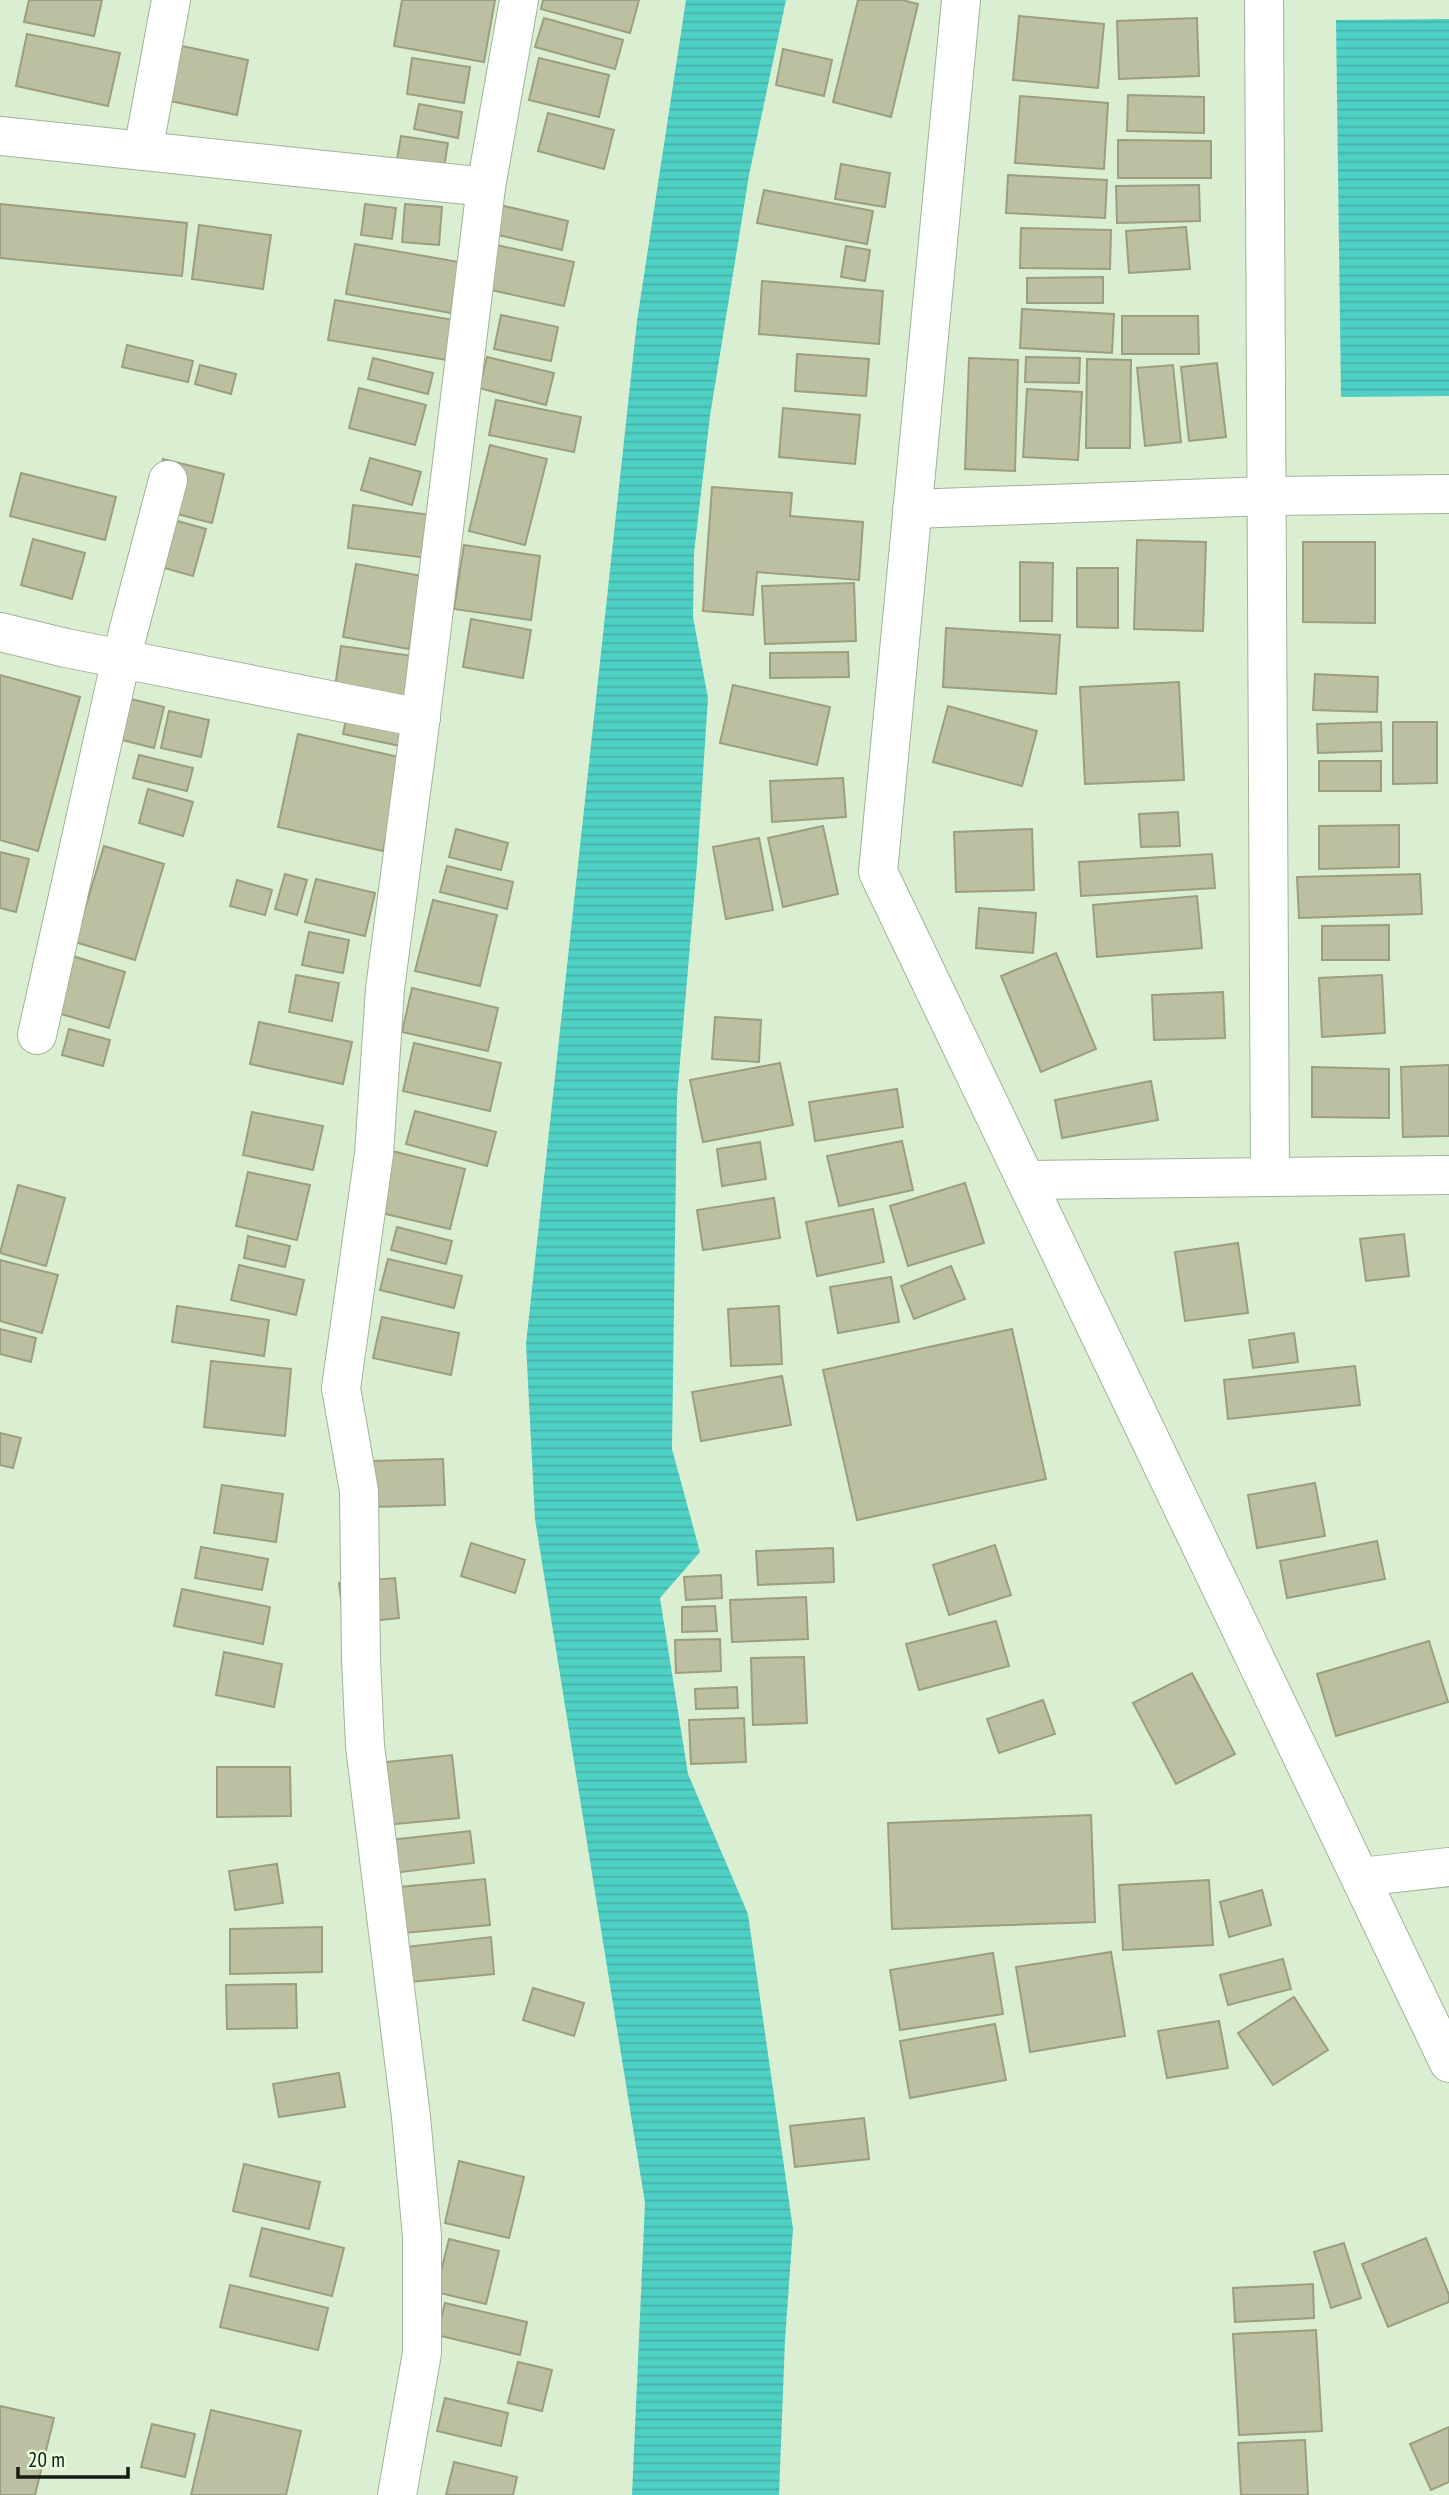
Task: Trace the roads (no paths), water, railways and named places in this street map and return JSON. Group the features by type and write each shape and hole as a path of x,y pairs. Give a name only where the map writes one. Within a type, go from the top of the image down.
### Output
{"street":[{"path":"144,151 172,0"},
{"path":"397,2495 422,2353 422,2236 411,2117 365,1746 359,1492 341,1388 374,1154 385,989 486,187 519,0"},
{"path":"961,0 878,872 1449,2063"},
{"path":"1264,0 1270,1177"},
{"path":"0,136 486,187"},
{"path":"37,1035 121,659 168,481"},
{"path":"912,509 1267,496 1449,494"},
{"path":"0,632 121,659 421,718"},
{"path":"1027,1180 1449,1175"},
{"path":"1361,1877 1449,1867"}],"water":[{"path":"686,0 786,0 749,175 710,416 694,553 693,617 708,698 677,1097 672,1449 700,1552 660,1598 688,1774 748,1914 793,2229 785,2340 779,2495 632,2495 645,2203 535,1519 526,1344 637,321"},
{"path":"1449,19 1449,396 1341,397 1336,20"}]}
